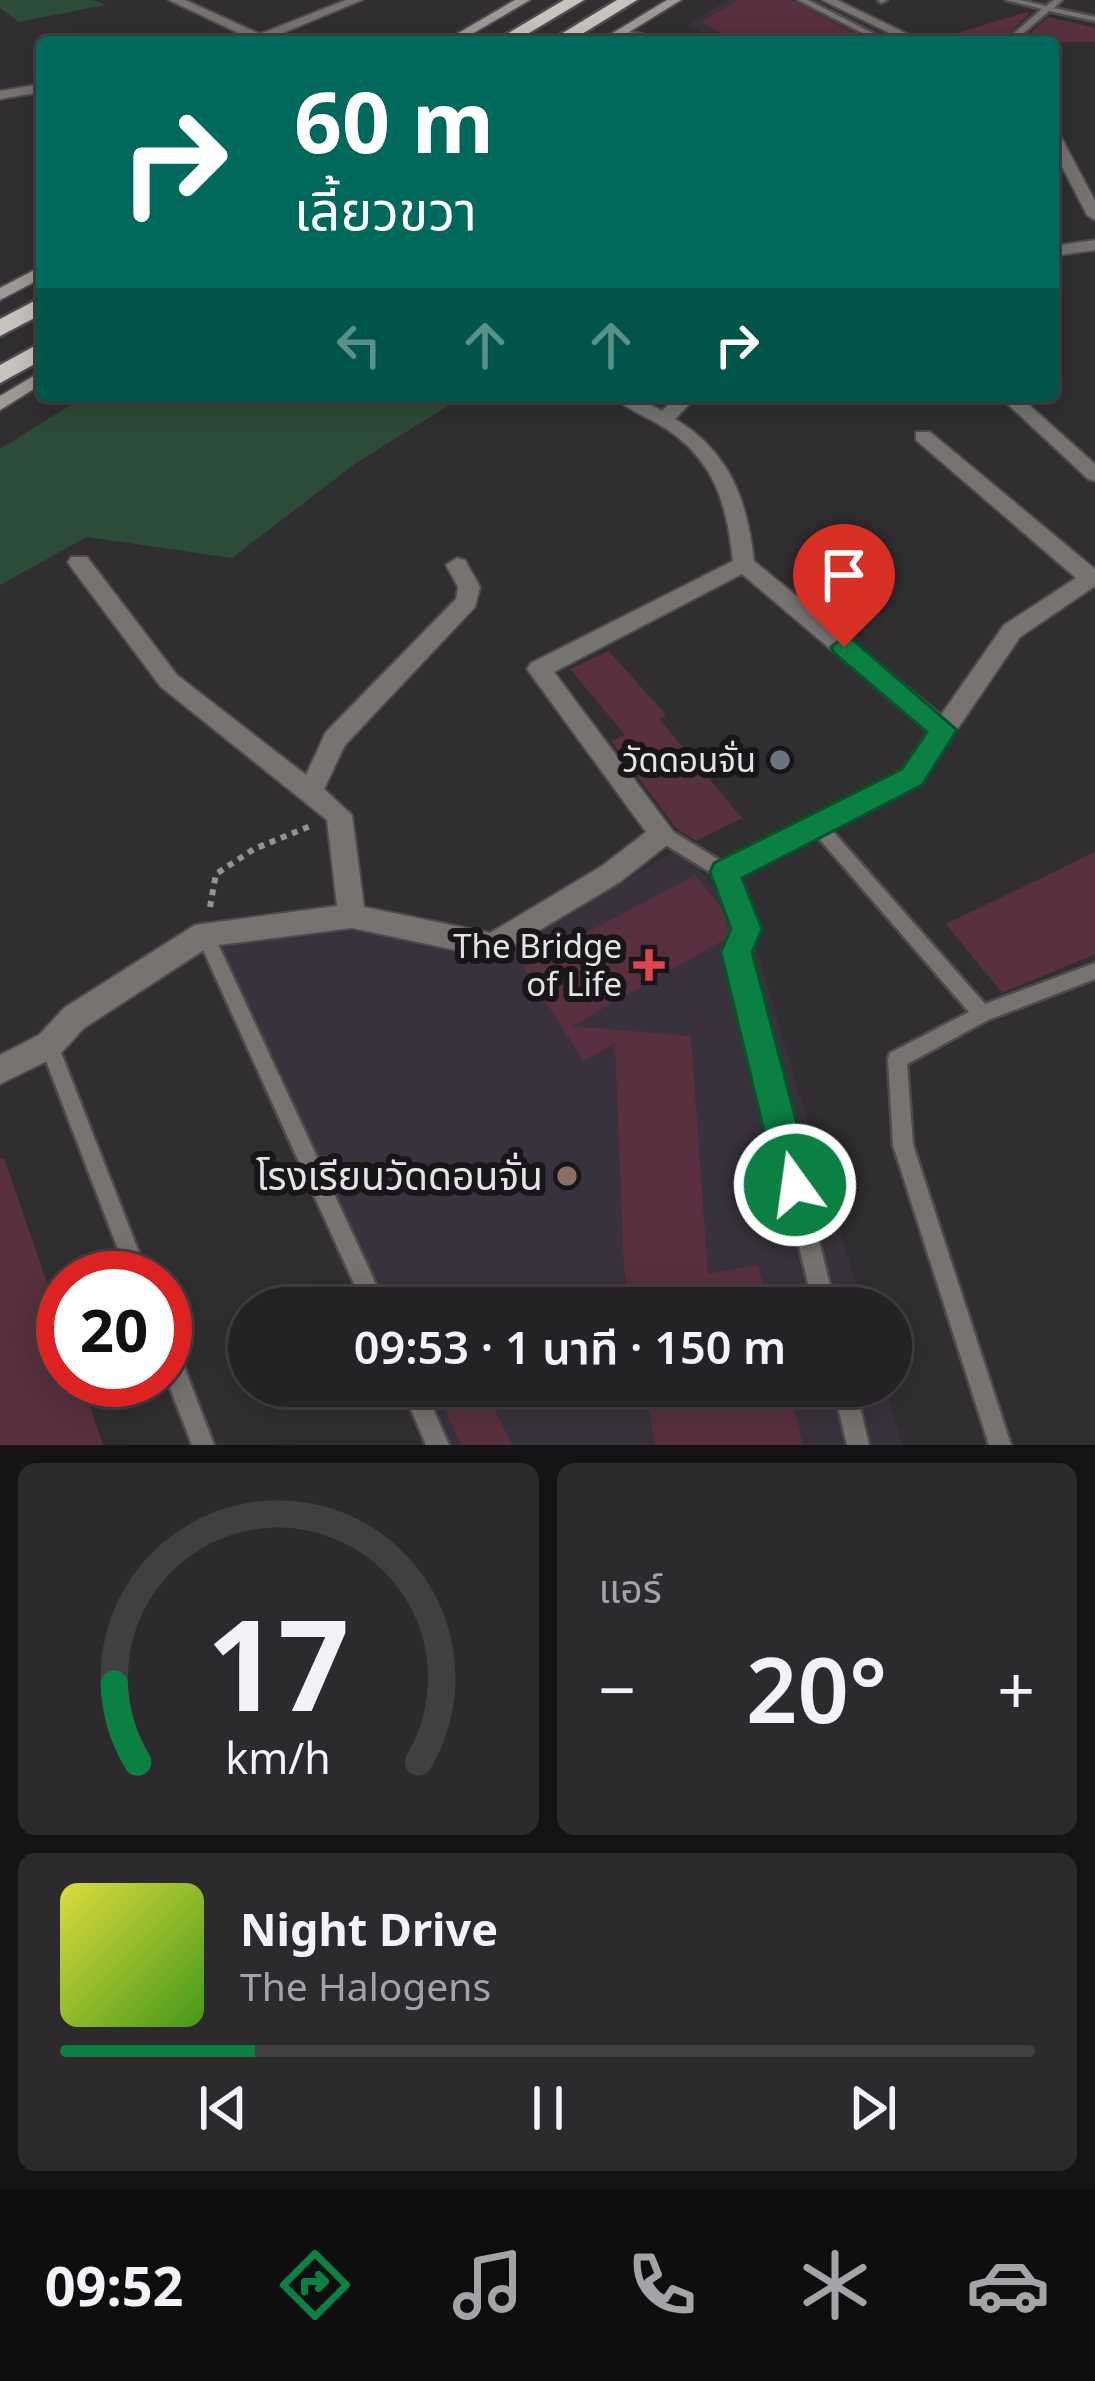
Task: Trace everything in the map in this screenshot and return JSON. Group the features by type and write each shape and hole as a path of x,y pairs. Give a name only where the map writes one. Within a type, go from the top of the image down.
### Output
{"highway":[{"path":"513,36 576,0"},
{"path":"567,36 629,0"},
{"path":"0,329 36,308"},
{"path":"0,376 36,353"}],"main road":[{"path":"460,36 524,0"},
{"path":"615,36 674,1"},
{"path":"0,295 36,275"},
{"path":"0,402 36,380"}],"street":[{"path":"175,0 247,36"},
{"path":"265,36 356,0"},
{"path":"828,0 905,36"},
{"path":"0,95 36,89"},
{"path":"1059,160 1092,204"},
{"path":"1059,250 1095,245"},
{"path":"633,402 694,441 728,477 741,520 744,564 943,730 1012,631 1093,577 922,436"},
{"path":"664,418 681,402"},
{"path":"1015,402 1095,475"},
{"path":"79,562 170,681 340,815 352,916"},
{"path":"0,1070 49,1045 74,1018 205,934 352,916 493,946 611,874 662,834 539,669 744,564"},
{"path":"310,791 334,740 467,602 469,586 457,565"}],"lane":[{"path":"802,0 874,36"},
{"path":"1010,0 1095,19"},
{"path":"1015,36 1058,0"},
{"path":"622,32 638,36"},
{"path":"725,872 912,777 943,730"},
{"path":"817,825 982,1014"},
{"path":"662,834 725,872 747,929 736,952 820,1287"},
{"path":"205,934 366,1287"},
{"path":"1000,1445 903,1145 897,1059 982,1014 1095,971"},
{"path":"49,1045 129,1251"},
{"path":"188,1407 203,1445"},
{"path":"422,1407 439,1445"},
{"path":"849,1407 858,1445"}],"path":[{"path":"205,934 216,874 254,849 340,815"}],"shaded area":[{"path":"728,0 818,0 892,36 710,36 688,25"},
{"name":"โรงเรียนวัดดอนจั่น","path":"681,847 751,930 857,1287 359,1287 196,921 351,924 488,962"},
{"path":"413,1407 891,1407 902,1445 430,1445"}],"green space":[{"path":"0,0 94,0 105,5 19,22 0,8"},
{"path":"75,402 454,402 356,463 232,558 87,537 0,585 0,449"}],"building":[{"path":"738,0 792,0 859,36 728,36 701,22"},
{"path":"1026,12 1030,13 1006,36 948,36"},
{"path":"1048,17 1095,28 1095,42 1027,36"},
{"path":"609,651 666,715 659,719 742,818 696,841 677,829 611,741 625,735 570,669"},
{"path":"1095,852 1095,954 1002,993 946,924"},
{"path":"695,875 728,916 733,929 729,937 572,1026 691,1036 708,1274 758,1265 764,1287 627,1287 615,1043 584,1061 523,967"},
{"path":"4,1158 36,1251 36,1407 90,1407 103,1445 0,1445 0,1159"},
{"path":"444,1407 493,1407 512,1445 461,1445"},
{"path":"649,1407 794,1407 803,1445 655,1445"}],"place":[{"name":"วัดดอนจั่น","path":"780,760"},
{"name":"The Bridge of Life","path":"649,965"},
{"name":"โรงเรียนวัดดอนจั่น","path":"567,1176"}],"route":[{"path":"795,1185 736,952 747,929 725,872 912,777 943,730 844,647"}]}
